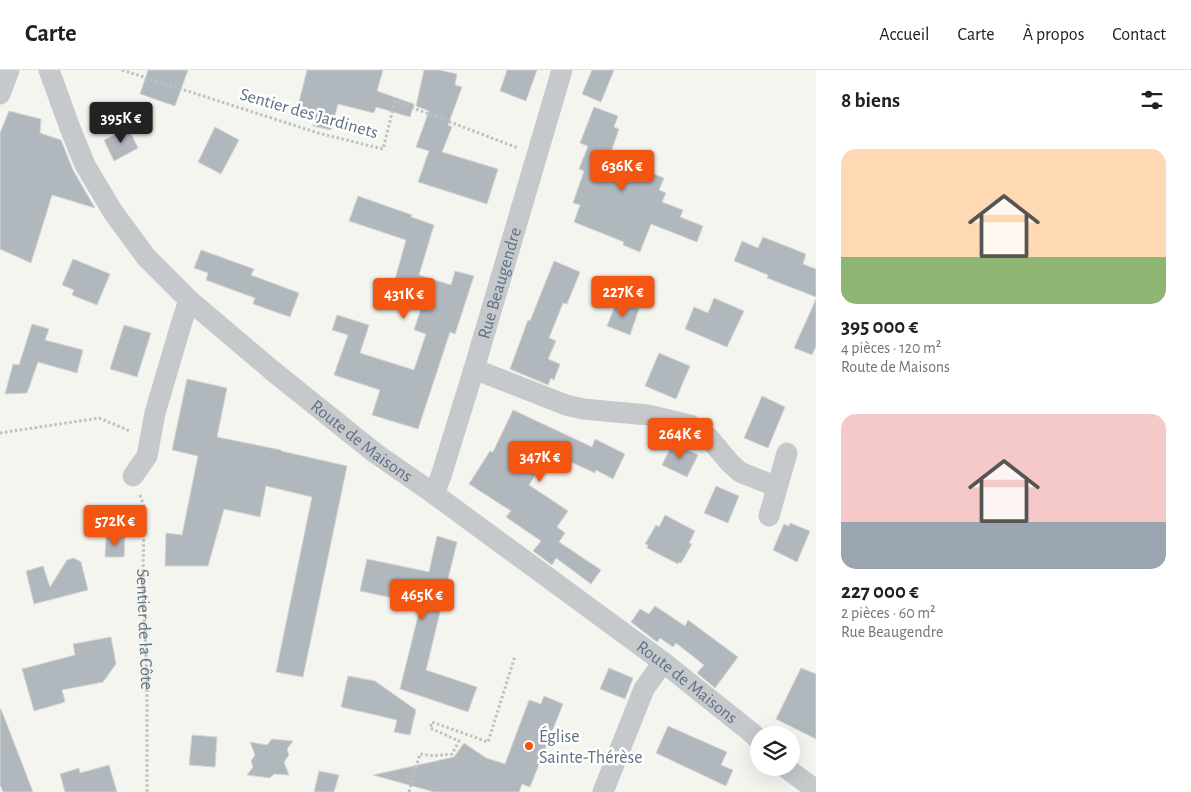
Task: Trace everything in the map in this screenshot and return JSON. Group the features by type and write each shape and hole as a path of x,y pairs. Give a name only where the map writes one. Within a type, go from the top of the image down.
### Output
{"street":[{"path":"0,94 9,70"},
{"name":"Route de Maisons","path":"49,70 85,165 113,212 146,257 189,300 274,372 375,453 663,662 750,731"},
{"name":"Rue Beaugendre","path":"434,494 474,369 562,70"},
{"path":"133,476 147,456 155,414 189,300"},
{"path":"474,369 566,405 583,409 648,415 690,424 709,438 740,472 777,486"},
{"path":"769,516 787,453"},
{"path":"603,792 644,689 663,662"},
{"path":"797,776 816,790"}],"path":[{"name":"Sentier des Jardinets","path":"122,70 318,133 383,149 395,101 536,155"},
{"path":"0,433 99,418 149,439"},
{"name":"Sentier de la Côte","path":"133,476 144,506 143,582 147,681 147,792"},
{"path":"409,792 420,754 434,756 452,754 459,740 430,728 432,722 488,742 515,656"}],"building":[{"path":"148,70 188,70 175,106 140,94"},
{"path":"307,70 383,70 377,91 414,104 410,117 376,107 374,113 338,104 331,130 313,126 315,115 297,110"},
{"path":"424,70 439,70 457,74 455,85 462,87 448,125 452,127 442,152 498,169 487,204 418,182 429,151 416,147 429,111 416,106"},
{"path":"507,70 537,70 526,101 500,91"},
{"path":"592,70 614,70 601,102 582,94"},
{"path":"594,107 618,116 614,127 619,129 611,152 623,156 621,161 664,178 659,190 666,193 662,202 683,210 680,217 703,226 697,242 651,224 640,252 623,245 624,242 574,222 580,205 573,203 584,171 579,169 588,146 580,143"},
{"path":"9,111 41,119 40,133 61,140 73,170 95,208 52,195 31,263 0,249 0,133"},
{"path":"215,127 239,140 221,174 198,162"},
{"path":"128,128 138,148 114,161 104,140"},
{"path":"358,196 434,225 419,275 451,285 455,271 474,276 455,334 450,332 418,429 372,415 380,390 334,375 348,335 332,330 337,315 369,325 360,353 414,370 426,334 414,330 424,300 392,290 406,240 349,221"},
{"path":"763,237 806,254 803,264 816,269 816,297 767,278 768,275 734,261 742,241 758,248"},
{"path":"201,250 254,269 251,275 299,293 290,317 253,304 255,298 206,280 208,273 194,268"},
{"path":"73,259 110,274 97,305 72,295 74,290 62,285"},
{"path":"554,261 580,272 567,304 563,303 549,338 556,341 548,359 560,364 554,380 551,378 548,385 510,369 528,320 530,321"},
{"path":"714,298 744,311 727,347 685,329 694,307 708,313"},
{"path":"816,299 816,346 812,355 794,348"},
{"path":"617,301 639,309 630,335 607,326"},
{"path":"32,324 49,329 45,340 83,350 77,373 38,362 27,393 5,394 13,364 19,365"},
{"path":"124,325 151,333 137,377 110,369"},
{"path":"659,353 690,366 676,399 645,386"},
{"path":"187,379 227,388 217,437 347,466 303,677 276,672 312,497 266,486 260,517 224,509 208,566 165,566 166,533 182,535 198,456 172,450"},
{"path":"762,396 785,407 768,448 744,438"},
{"path":"513,410 592,447 595,439 625,454 613,479 596,470 595,473 549,452 529,485 568,511 557,527 565,533 559,542 601,570 591,584 556,558 552,565 533,551 541,541 506,517 511,511 469,484 490,451 493,452"},
{"path":"673,443 698,455 687,477 662,465"},
{"path":"716,486 739,496 728,523 704,513"},
{"path":"665,515 695,531 689,543 692,544 681,563 679,562 678,564 647,548 648,545 645,544 656,525 659,527"},
{"path":"790,523 810,531 797,562 773,550 784,524 789,526"},
{"path":"437,536 457,542 426,670 477,687 468,712 400,689 421,604 360,591 367,559 429,572"},
{"path":"106,537 125,537 124,557 105,557"},
{"path":"74,558 81,562 88,590 34,604 26,571 43,566 50,587 67,560"},
{"path":"655,606 685,626 688,620 738,657 715,688 697,673 704,665 676,643 673,647 660,638 657,642 631,622 640,609 649,614"},
{"path":"111,637 116,664 103,682 62,690 65,702 34,711 22,669 75,655 73,644"},
{"path":"609,668 633,678 625,699 600,689"},
{"path":"801,668 816,674 816,739 800,731 800,726 790,726 776,719"},
{"path":"348,676 375,681 416,710 410,735 394,732 397,720 341,707"},
{"name":"Église Sainte-Thérèse","path":"544,696 563,704 530,787 522,784 519,792 434,792 373,775 454,757 464,743 486,758 505,764 529,700 541,704"},
{"path":"0,709 33,792 3,792 0,785"},
{"path":"668,726 727,752 721,765 733,770 726,786 656,753"},
{"path":"192,735 217,737 215,767 189,765"},
{"path":"272,739 293,741 287,749 289,755 284,762 289,775 274,774 270,778 247,775 253,767 251,761 255,755 250,742 267,745"},
{"path":"109,765 117,792 65,792 60,774 79,768 80,773"},
{"path":"319,771 339,775 334,792 314,792"}],"place":[{"name":"Église Sainte-Thérèse","path":"529,746"}]}
